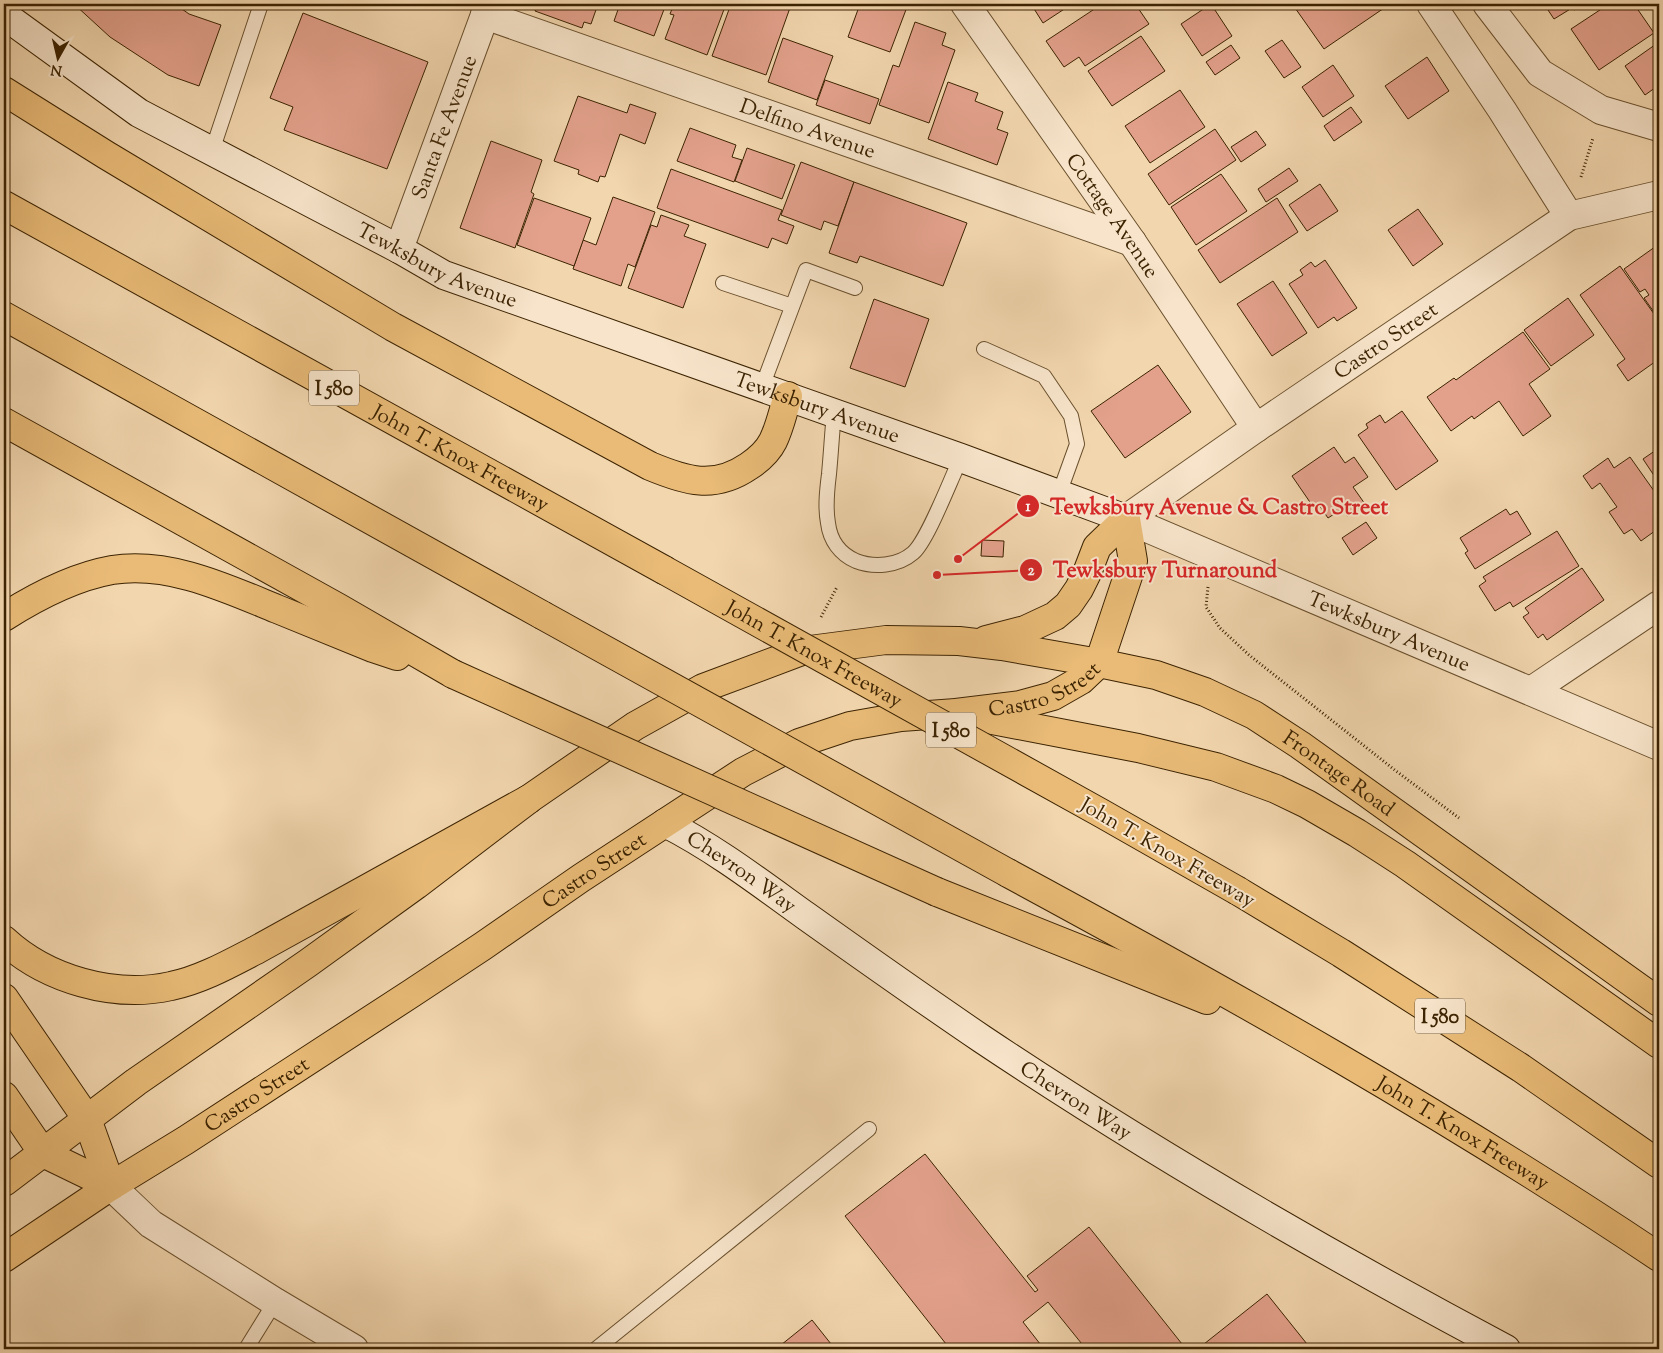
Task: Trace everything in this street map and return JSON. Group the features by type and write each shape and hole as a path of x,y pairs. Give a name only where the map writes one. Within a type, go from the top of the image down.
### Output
{"main road":[{"path":"4,91 106,155 393,327 650,466 680,478 705,481 726,478 744,470 759,459 773,442 788,396"},
{"name":"John T. Knox Freeway","path":"4,205 664,570 1238,891 1483,1044 1652,1158"},
{"name":"John T. Knox Freeway","path":"4,316 1306,1040 1430,1111 1535,1176 1659,1257"},
{"path":"4,422 339,608 453,674 937,892 1306,1040"},
{"name":"Castro Street","path":"4,1182 136,1082 308,963 529,799 635,726 703,688 802,651 886,640 974,643 1025,630 1055,616 1068,605 1087,573 1097,547 1126,520"},
{"name":"Castro Street","path":"4,1258 111,1186 186,1140 420,988 581,878 743,772 798,743 850,726 901,717 956,713 1020,705 1053,696 1081,680 1099,663 1133,561 1126,520"},
{"path":"4,617 46,593 83,578 113,570 143,569 171,572 200,579 231,590 373,648 453,674"},
{"name":"Frontage Road","path":"974,643 1099,663 1156,675 1221,698 1262,720 1300,745 1659,1002"},
{"path":"956,713 1138,748 1216,767 1276,789 1308,804 1357,832 1405,864 1659,1044"},
{"path":"4,940 40,964 86,983 133,990 172,986 213,971 267,944 529,799"},
{"path":"4,998 87,1119 111,1186"},
{"path":"4,1096 43,1152 111,1186"}],"street":[{"name":"Cottage Avenue","path":"965,4 1132,242 1256,428"},
{"path":"1430,4 1502,110 1569,216"},
{"path":"1487,4 1540,73 1601,110 1659,127"},
{"name":"Delfino Avenue","path":"487,9 1132,242"},
{"name":"Santa Fe Avenue","path":"399,249 487,9"},
{"name":"Tewksbury Avenue","path":"4,15 139,113 399,249 444,275 1059,494 1126,520 1659,746"},
{"name":"Castro Street","path":"1126,520 1256,428 1569,216 1659,195"},
{"path":"1531,691 1659,605"},
{"name":"Chevron Way","path":"665,823 716,852 933,1006 1097,1114 1330,1252 1506,1349"},
{"path":"111,1186 151,1224 274,1302 354,1349"}],"lane":[{"path":"4,10 12,4"},
{"path":"212,151 261,4"},
{"path":"762,388 806,270 855,288"},
{"path":"723,283 792,306"},
{"path":"984,349 1044,376 1070,416 1076,444 1059,494"},
{"path":"834,413 826,500 828,524 834,542 846,557 862,563 881,565 899,561 914,552 924,537 961,458"},
{"path":"596,1349 869,1129"},
{"path":"246,1349 274,1302"}],"path":[{"path":"1569,216 1601,110"},
{"path":"1208,582 1206,607 1220,628 1249,655 1460,819"}],"building":[{"path":"74,4 175,4 189,14 221,25 199,86 168,75 110,37"},
{"path":"538,4 598,4 591,24 584,22 582,28 535,11"},
{"path":"620,4 666,4 654,36 614,21"},
{"path":"674,4 726,4 707,55 665,39 674,15 670,14"},
{"path":"731,4 791,5 766,75 712,56"},
{"path":"860,4 897,4 907,7 890,52 848,37"},
{"path":"1031,4 1072,4 1043,23"},
{"path":"1102,4 1145,4 1138,8 1149,24 1085,66 1079,57 1064,67 1046,41"},
{"path":"1211,4 1232,36 1202,56 1181,24"},
{"path":"1390,4 1324,49 1293,5"},
{"path":"1544,4 1585,4 1574,10 1572,8 1554,19"},
{"path":"1609,4 1634,4 1654,33 1599,70 1571,29"},
{"path":"303,13 428,62 387,169 284,130 293,107 270,98"},
{"path":"915,22 946,33 942,45 955,50 929,123 879,105 893,65 899,67"},
{"path":"1141,36 1165,71 1112,106 1088,71"},
{"path":"783,38 833,56 817,100 768,82"},
{"path":"1282,40 1301,67 1284,78 1265,51"},
{"path":"1659,42 1659,85 1645,95 1625,66"},
{"path":"1231,45 1240,58 1215,75 1206,62"},
{"path":"1427,57 1449,91 1408,119 1385,86"},
{"path":"1333,65 1354,96 1323,117 1302,87"},
{"path":"825,80 879,99 870,124 816,105"},
{"path":"948,82 978,93 975,101 1003,112 997,129 1008,133 997,165 928,139"},
{"path":"1180,90 1205,127 1150,163 1125,126"},
{"path":"578,96 627,113 630,104 656,113 645,144 620,134 605,177 600,176 598,182 578,174 579,170 554,161"},
{"path":"1351,107 1362,122 1334,141 1324,126"},
{"path":"690,128 736,145 732,157 742,160 734,182 677,161"},
{"path":"1215,129 1236,160 1169,205 1148,174"},
{"path":"1256,131 1266,145 1241,162 1231,147"},
{"path":"491,141 542,160 531,192 534,194 515,248 460,228"},
{"path":"747,148 795,165 782,199 735,181"},
{"path":"801,162 854,182 838,226 824,221 821,230 781,215"},
{"path":"1289,168 1298,181 1266,202 1258,189"},
{"path":"671,169 782,210 778,220 794,226 787,244 772,238 768,248 657,208"},
{"path":"1221,174 1247,211 1196,245 1171,207"},
{"path":"854,182 967,223 943,286 860,256 857,263 829,253"},
{"path":"1320,184 1338,211 1307,231 1289,205"},
{"path":"613,197 655,212 635,267 628,264 621,286 573,269 583,240 596,245"},
{"path":"534,198 591,218 574,266 517,245"},
{"path":"1277,198 1298,232 1220,283 1198,250"},
{"path":"1418,209 1443,244 1413,266 1388,230"},
{"path":"661,215 689,225 684,236 706,244 683,308 628,288 651,225 657,227"},
{"path":"1659,244 1659,313 1656,315 1644,298 1649,295 1645,289 1640,292 1624,269"},
{"path":"1325,260 1357,308 1337,321 1334,317 1318,328 1289,284 1303,275 1300,270 1311,262 1315,267"},
{"path":"1620,266 1659,321 1659,359 1628,381 1617,365 1625,359 1580,295"},
{"path":"1273,281 1307,333 1272,356 1237,304"},
{"path":"1568,298 1594,335 1551,366 1524,330"},
{"path":"874,299 929,319 905,387 850,368"},
{"path":"1523,332 1550,369 1529,384 1551,416 1523,436 1499,401 1474,419 1472,416 1451,431 1427,397 1454,378 1456,380"},
{"path":"1158,365 1191,412 1125,458 1091,411"},
{"path":"1402,411 1438,461 1396,490 1358,435 1368,428 1366,424 1380,415 1385,423"},
{"path":"1334,447 1345,463 1354,457 1368,477 1353,487 1365,504 1347,516 1342,509 1328,518 1319,505 1314,508 1292,476"},
{"path":"1659,448 1659,483 1643,459"},
{"path":"1630,457 1659,498 1659,528 1641,541 1632,529 1624,534 1609,512 1617,507 1600,483 1592,489 1583,476 1608,458 1614,468"},
{"path":"1506,509 1510,515 1517,511 1531,534 1475,569 1465,553 1468,551 1460,538"},
{"path":"1366,522 1377,538 1353,555 1342,538"},
{"path":"1557,531 1579,566 1513,607 1510,602 1495,611 1479,586 1486,581 1483,577"},
{"path":"982,540 1004,541 1003,557 981,556"},
{"path":"1582,568 1604,600 1547,640 1543,634 1538,638 1523,617 1529,613 1525,608"},
{"path":"925,1154 1035,1292 1038,1290 1027,1276 1089,1227 1186,1349 1086,1349 1048,1302 1023,1322 1044,1349 950,1349 845,1216"},
{"path":"1267,1294 1311,1349 1208,1349 1204,1344"},
{"path":"812,1320 835,1349 776,1349"}],"place":[{"name":"Tewksbury Avenue & Castro Street","path":"958,559"},
{"name":"Tewksbury Turnaround","path":"937,575"}]}
